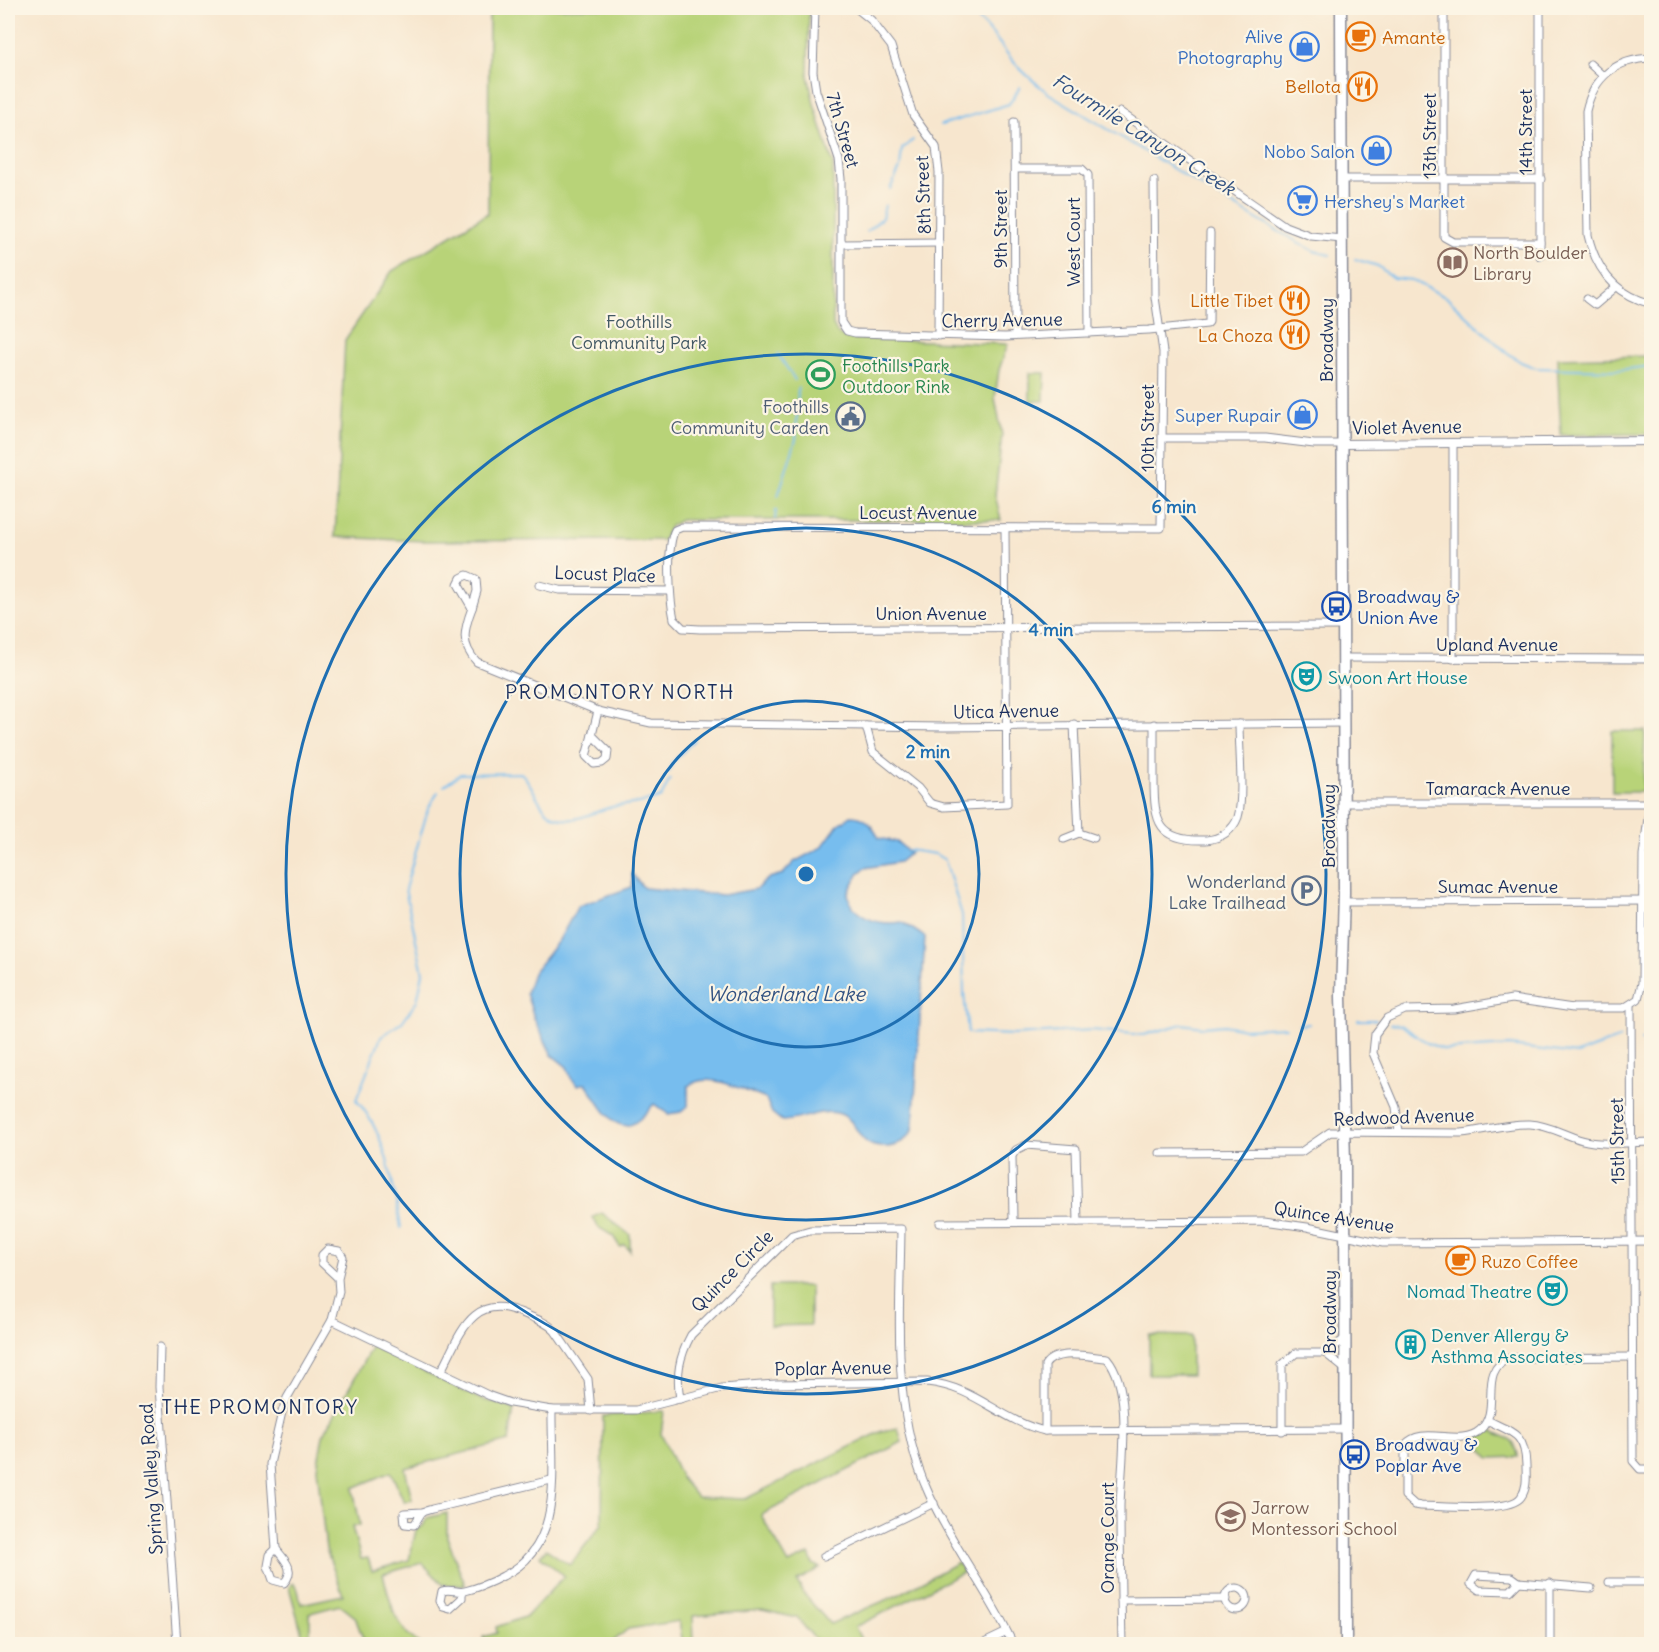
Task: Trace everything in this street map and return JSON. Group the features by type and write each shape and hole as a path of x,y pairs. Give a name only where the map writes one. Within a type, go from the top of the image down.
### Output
{"main road":[{"name":"Broadway","path":"1341,8 1344,723 1344,902 1341,996 1346,1338 1346,1644"}],"street":[{"name":"7th Street","path":"815,8 813,72 816,91 839,160 842,322 847,331"},
{"name":"8th Street","path":"856,8 871,20 891,46 913,115 936,147 939,158 939,336"},
{"name":"13th Street","path":"1444,8 1444,236 1448,241 1540,242"},
{"name":"14th Street","path":"1540,8 1540,256"},
{"path":"1652,58 1628,60 1602,75 1590,96 1586,111 1588,235 1596,262 1616,287 1636,300 1652,304"},
{"path":"1590,64 1602,75"},
{"path":"1120,112 1285,226 1311,236 1342,239"},
{"name":"9th Street","path":"1014,122 1016,336"},
{"name":"West Court","path":"1014,169 1085,171 1088,179 1089,333"},
{"path":"1342,179 1540,179"},
{"name":"10th Street","path":"1154,181 1155,297 1163,351 1161,528"},
{"name":"Cherry Avenue","path":"847,331 939,336 1016,336 1202,325 1209,322 1210,232"},
{"path":"842,244 939,243"},
{"path":"1587,298 1595,305 1616,287"},
{"name":"Violet Avenue","path":"1163,438 1265,438 1314,444 1652,441"},
{"path":"1453,443 1453,659"},
{"name":"Locust Avenue","path":"670,591 672,539 675,530 681,526 1161,528"},
{"path":"866,726 873,752 918,788 930,803 944,807 1007,804 1005,528"},
{"name":"Locust Place","path":"539,585 559,590 670,591"},
{"name":"Union Avenue","path":"670,591 676,623 683,628 700,629 1342,626"},
{"path":"472,608 464,636 471,656 477,662 598,711 592,735"},
{"name":"Upland Avenue","path":"1343,658 1652,659"},
{"name":"Utica Avenue","path":"598,711 626,719 669,723 866,726 1344,723"},
{"path":"1074,724 1079,833"},
{"path":"1154,724 1154,811 1161,827 1168,834 1185,840 1213,839 1224,835 1238,817 1239,724"},
{"name":"Tamarack Avenue","path":"1344,803 1651,803"},
{"name":"15th Street","path":"1651,803 1644,836 1641,992 1631,1006 1634,1241 1633,1461 1640,1469 1652,1469"},
{"path":"1064,839 1079,833 1094,838"},
{"name":"Sumac Avenue","path":"1344,902 1652,901"},
{"path":"1399,1132 1396,1107 1373,1053 1373,1044 1379,1027 1396,1012 1454,1008 1512,999 1573,1008 1619,1009 1631,1006"},
{"name":"Redwood Avenue","path":"1160,1153 1301,1152 1323,1135 1344,1132 1475,1132 1497,1125 1530,1124 1545,1126 1582,1140 1652,1142"},
{"path":"1013,1222 1012,1156 1016,1150 1026,1145 1076,1149 1078,1222"},
{"name":"Quince Avenue","path":"939,1223 1264,1221 1394,1243 1652,1241"},
{"name":"Quince Circle","path":"681,1399 678,1373 684,1348 691,1335 786,1239 810,1230 901,1229 900,1334 903,1382"},
{"path":"276,1549 270,1555 269,1574 273,1580 284,1583 290,1575 290,1569 276,1549 270,1464 287,1398 332,1320 339,1292 338,1278"},
{"path":"440,1373 472,1316 493,1306 509,1308 550,1325 555,1331 588,1379 591,1411"},
{"name":"Poplar Avenue","path":"332,1320 440,1373 510,1403 552,1410 636,1410 722,1388 775,1384 903,1382 948,1384 963,1389 1013,1421 1046,1431 1346,1430"},
{"path":"1282,1431 1282,1365 1296,1353 1325,1353 1346,1338"},
{"name":"Spring Valley Road","path":"160,1347 159,1387 177,1644"},
{"path":"1325,1353 1346,1370"},
{"name":"Orange Court","path":"1046,1431 1045,1365 1049,1359 1056,1356 1107,1358 1114,1366 1124,1407 1120,1504 1122,1644"},
{"path":"1487,1420 1518,1435 1523,1441 1526,1484 1521,1497 1507,1506 1415,1505 1406,1496 1405,1450 1410,1440 1467,1436 1482,1428 1487,1420 1491,1378 1501,1361 1510,1358 1632,1357"},
{"path":"903,1382 908,1431 934,1503 1013,1644"},
{"path":"462,1592 515,1570 535,1550 548,1525 551,1509 552,1410"},
{"path":"422,1512 551,1480"},
{"path":"824,1556 934,1503"},
{"path":"1519,1582 1510,1591 1479,1590 1471,1584 1472,1578 1482,1575 1512,1577 1519,1582 1591,1588"},
{"path":"1609,1582 1652,1582"},
{"path":"1550,1583 1550,1644"},
{"path":"1121,1600 1226,1599"},
{"path":"982,1644 1007,1632"},
{"path":"309,1644 316,1644"}],"green space":[{"name":"Foothills Community Park","path":"489,8 809,8 808,75 814,104 833,164 833,325 837,333 845,338 1008,344 999,370 995,398 1002,435 995,495 1001,520 681,520 670,526 663,540 424,541 335,537 345,340 392,271 488,213"},
{"path":"1651,356 1651,434 1561,435 1557,358"},
{"path":"1030,373 1045,373 1044,401 1030,401"},
{"path":"1612,731 1645,731 1643,792 1612,792"},
{"path":"602,1213 630,1235 630,1251 625,1245 620,1247 613,1236 598,1227 593,1217"},
{"path":"770,1286 810,1286 810,1325 770,1326"},
{"path":"1149,1335 1191,1336 1191,1375 1149,1375"},
{"path":"372,1346 478,1398 514,1409 509,1441 405,1468 412,1500 404,1502 391,1472 353,1488 360,1525 352,1527 361,1559 368,1558 372,1571 409,1560 416,1530 423,1526 427,1518 447,1513 447,1537 465,1585 444,1585 422,1563 383,1574 399,1623 412,1638 421,1644 365,1644 355,1617 340,1605 310,1613 310,1637 303,1637 289,1587 293,1583 298,1590 301,1604 343,1595 326,1549 317,1468 323,1436"},
{"path":"664,1411 661,1434 681,1478 697,1497 745,1499 882,1431 898,1428 902,1442 761,1515 789,1564 809,1554 813,1564 820,1568 797,1581 804,1594 830,1624 900,1594 958,1562 964,1572 855,1627 863,1644 819,1644 797,1618 762,1610 693,1616 694,1644 683,1644 679,1621 628,1629 610,1644 475,1644 484,1642 483,1637 497,1633 496,1627 527,1616 564,1576 540,1556 546,1549 570,1565 602,1524 603,1416"},
{"path":"1491,1430 1513,1443 1518,1457 1490,1458 1474,1440"}],"water":[{"name":"Wonderland Lake","path":"851,816 865,820 879,838 897,842 910,853 899,862 865,868 859,873 848,893 855,909 868,918 885,923 902,922 925,937 911,1133 895,1145 876,1146 863,1139 845,1116 831,1112 782,1121 772,1113 766,1099 737,1087 706,1080 688,1086 688,1106 681,1112 668,1114 654,1104 639,1119 629,1125 621,1125 614,1121 586,1083 578,1085 571,1078 567,1067 552,1055 534,1018 526,993 533,973 559,940 578,906 632,887 632,874 644,888 723,895 756,889 769,878 783,874 794,862 822,847 838,825"}],"waterway":[{"name":"Fourmile Canyon Creek","path":"965,8 986,26 1021,70 1048,93 1258,220 1314,251 1330,255"},
{"path":"941,125 1009,104 1020,87"},
{"path":"890,189 900,168 902,149 913,140"},
{"path":"867,231 882,218 885,205"},
{"name":"Fourmile Canyon Creek","path":"1355,259 1378,266 1393,278 1412,280 1447,298 1505,351 1521,362 1536,368 1619,370 1652,366"},
{"path":"778,354 795,380"},
{"path":"778,496 796,439 798,388"},
{"path":"775,519 776,510"},
{"path":"669,772 672,763 694,740"},
{"path":"444,786 460,774 521,773 547,811 563,819 571,819 612,807 655,800 661,797 670,779"},
{"path":"401,1228 382,1144 367,1113 356,1100 381,1037 402,1022 417,1001 423,973 405,889 428,809 438,792"},
{"path":"908,850 935,854 945,860 962,915 964,993 968,1033 1014,1035 1092,1030 1144,1035 1182,1024 1203,1027 1224,1025 1244,1029 1286,1027"},
{"path":"1358,1020 1376,1020"},
{"path":"1299,1025 1309,1024"},
{"path":"1391,1024 1401,1025 1427,1043 1445,1050 1509,1046 1577,1054 1620,1038"},
{"path":"1641,1040 1652,1041"}],"place":[{"name":"Amante","path":"1361,37"},
{"name":"Alive Photography","path":"1304,46"},
{"name":"Bellota","path":"1362,86"},
{"name":"Nobo Salon","path":"1376,151"},
{"name":"Hershey's Market","path":"1303,201"},
{"name":"North Boulder Library","path":"1452,262"},
{"name":"Little Tibet","path":"1294,300"},
{"name":"La Choza","path":"1294,335"},
{"name":"Foothills Park Outdoor Rink","path":"821,375"},
{"name":"Super Rupair","path":"1302,415"},
{"name":"Foothills Community Carden","path":"850,416"},
{"name":"Broadway & Union Ave","path":"1336,606"},
{"name":"Swoon Art House","path":"1307,677"},
{"name":"Wonderland Lake Trailhead","path":"1307,891"},
{"name":"Ruzo Coffee","path":"1460,1261"},
{"name":"Nomad Theatre","path":"1553,1291"},
{"name":"Denver Allergy & Asthma Associates","path":"1410,1345"},
{"name":"Broadway & Poplar Ave","path":"1354,1454"},
{"name":"Jarrow Montessori School","path":"1230,1517"}],"district":[{"name":"PROMONTORY NORTH","path":"620,691"},
{"name":"THE PROMONTORY","path":"260,1406"}]}
